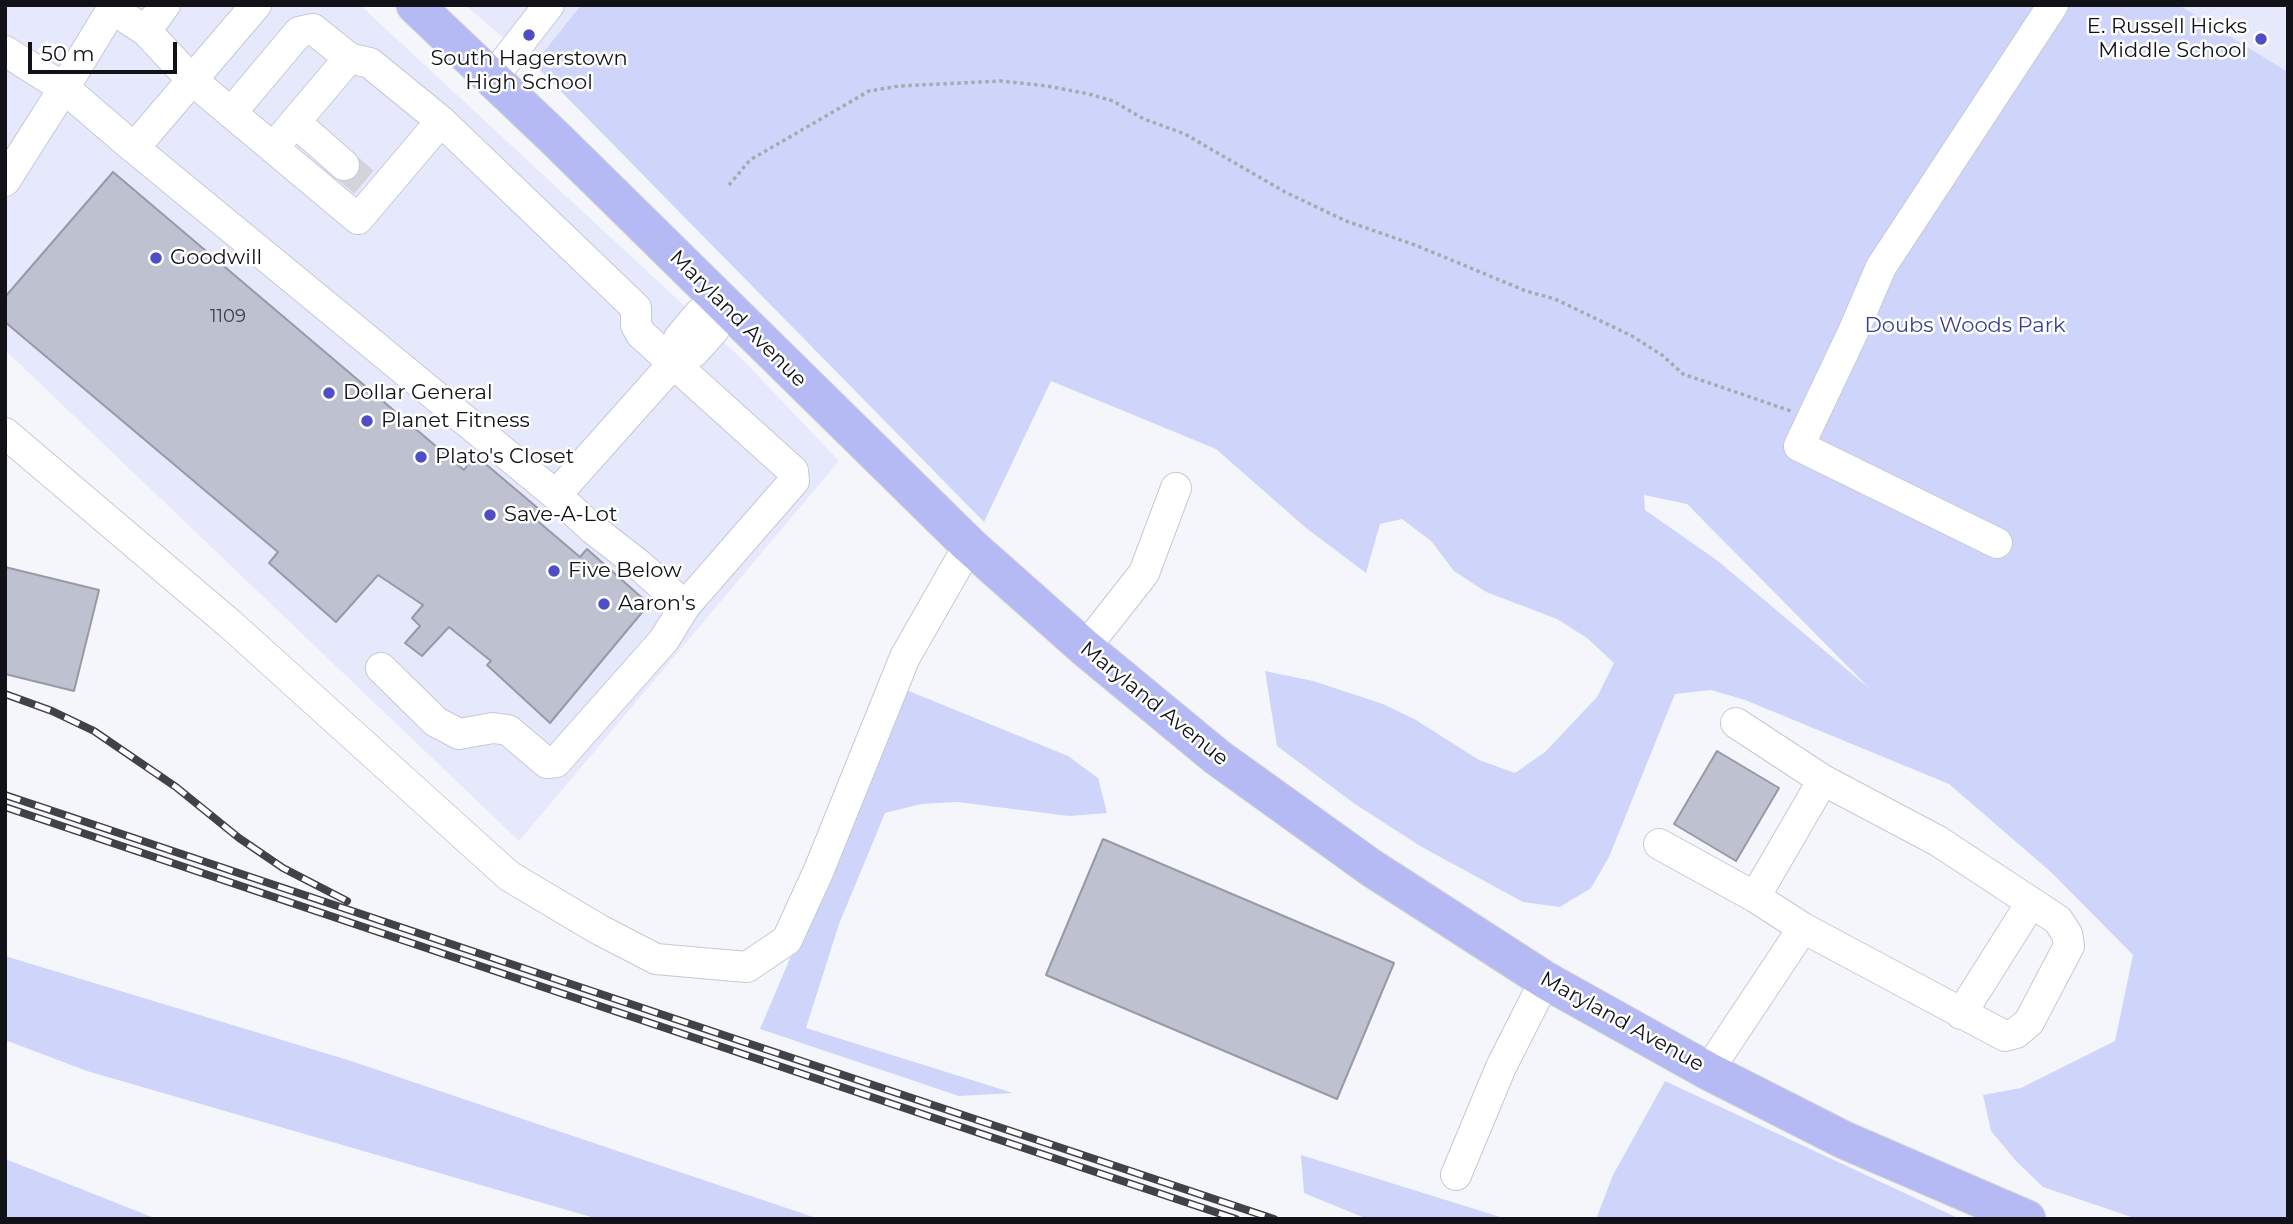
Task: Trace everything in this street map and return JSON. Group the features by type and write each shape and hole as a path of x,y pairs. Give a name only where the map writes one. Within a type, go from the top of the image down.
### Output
{"main road":[{"name":"Maryland Avenue","path":"415,5 493,77 969,545 1085,649 1217,757 1370,867 1545,980 1708,1071 1844,1140 2027,1219"}],"lane":[{"path":"146,31 165,5"},
{"path":"134,148 256,5"},
{"path":"493,77 549,5"},
{"path":"1997,543 1799,446 1881,267 2053,5"},
{"path":"5,181 64,88 110,7 146,31 192,80 358,219 362,180 441,121"},
{"path":"230,113 299,32 313,29 349,58 370,63 441,121 636,308 636,325 641,334 675,361 793,471 794,481 685,606 664,640 556,762 547,762 508,730 493,728 459,734 436,722 381,668"},
{"path":"5,51 64,88 556,495 685,606"},
{"path":"273,148 349,58"},
{"path":"295,122 362,180"},
{"path":"556,495 675,361 693,353 714,330 723,303"},
{"path":"5,433 230,624 509,876 598,929 656,959 747,967 787,940 820,870 905,657 969,545"},
{"path":"1085,649 1144,573 1176,488"},
{"path":"1659,844 1755,897 1803,928 2005,1036 2016,1033 2029,1022 2069,946 2067,934 2058,920 1938,841 1823,780 1736,723"},
{"path":"1755,897 1823,780"},
{"path":"1961,1014 2031,902"},
{"path":"1708,1071 1803,928"},
{"path":"1455,1175 1501,1067 1545,980"}],"path":[{"path":"729,185 750,160 869,91 899,86 1000,82 1089,94 1113,101 1144,119 1185,134 1285,192 1346,221 1415,245 1526,291 1555,299 1632,335 1662,355 1683,374 1786,409 1812,421"}],"shaded area":[{"path":"5,5 360,5 744,361 839,461 519,841 5,350"},
{"name":"South Hagerstown High School","path":"465,5 581,5 534,64"},
{"name":"E. Russell Hicks Middle School","path":"2179,5 2288,5 2288,72"}],"green space":[{"name":"Doubs Woods Park","path":"581,5 2179,5 2288,72 2288,1219 2137,1219 2043,1187 1991,1131 1983,1095 2021,1088 2115,1041 2133,955 2052,873 1949,784 1745,700 1711,690 1675,694 1609,857 1591,888 1560,907 1523,902 1420,846 1355,804 1277,746 1265,671 1313,681 1383,704 1416,720 1479,760 1515,773 1545,752 1597,697 1614,663 1587,638 1557,619 1486,592 1454,571 1431,541 1402,519 1380,524 1366,573 1306,528 1216,449 1051,381 984,522 534,64","holes":["1644,495 1687,504 1870,689 1718,561 1645,510"]},
{"path":"904,689 1068,756 1098,778 1107,813 1069,816 957,802 921,804 885,813 839,924 806,1028 1013,1093 959,1096 760,1029"},
{"path":"5,956 348,1060 819,1219 598,1219 87,1071 5,1040"},
{"path":"1665,1081 1960,1219 1596,1219 1613,1175"},
{"path":"1301,1155 1507,1219 1367,1219 1304,1193"},
{"path":"5,1159 8,1160 157,1219 5,1219"}],"building":[{"path":"113,172 464,470 475,455 540,510 534,518 580,557 587,549 649,604 550,723 487,665 491,661 449,627 422,656 405,643 420,626 412,618 423,605 378,575 336,622 269,563 278,552 5,322 5,297"},
{"path":"5,567 99,590 74,691 5,674"},
{"path":"1717,751 1779,788 1736,861 1674,824"},
{"path":"1103,839 1394,963 1337,1099 1046,975"}],"tunnel":[{"path":"344,165 364,182"}],"railway":[{"path":"5,694 52,711 94,731 176,787 239,838 283,868 347,901"},
{"path":"5,795 1274,1219"},
{"path":"5,807 1236,1219"}],"place":[{"name":"South Hagerstown High School","path":"529,35"},
{"name":"E. Russell Hicks Middle School","path":"2261,39"},
{"name":"Goodwill","path":"156,258"},
{"name":"Dollar General","path":"329,393"},
{"name":"Planet Fitness","path":"367,421"},
{"name":"Plato's Closet","path":"421,457"},
{"name":"Save-A-Lot","path":"490,515"},
{"name":"Five Below","path":"554,571"},
{"name":"Aaron's","path":"604,604"}]}
